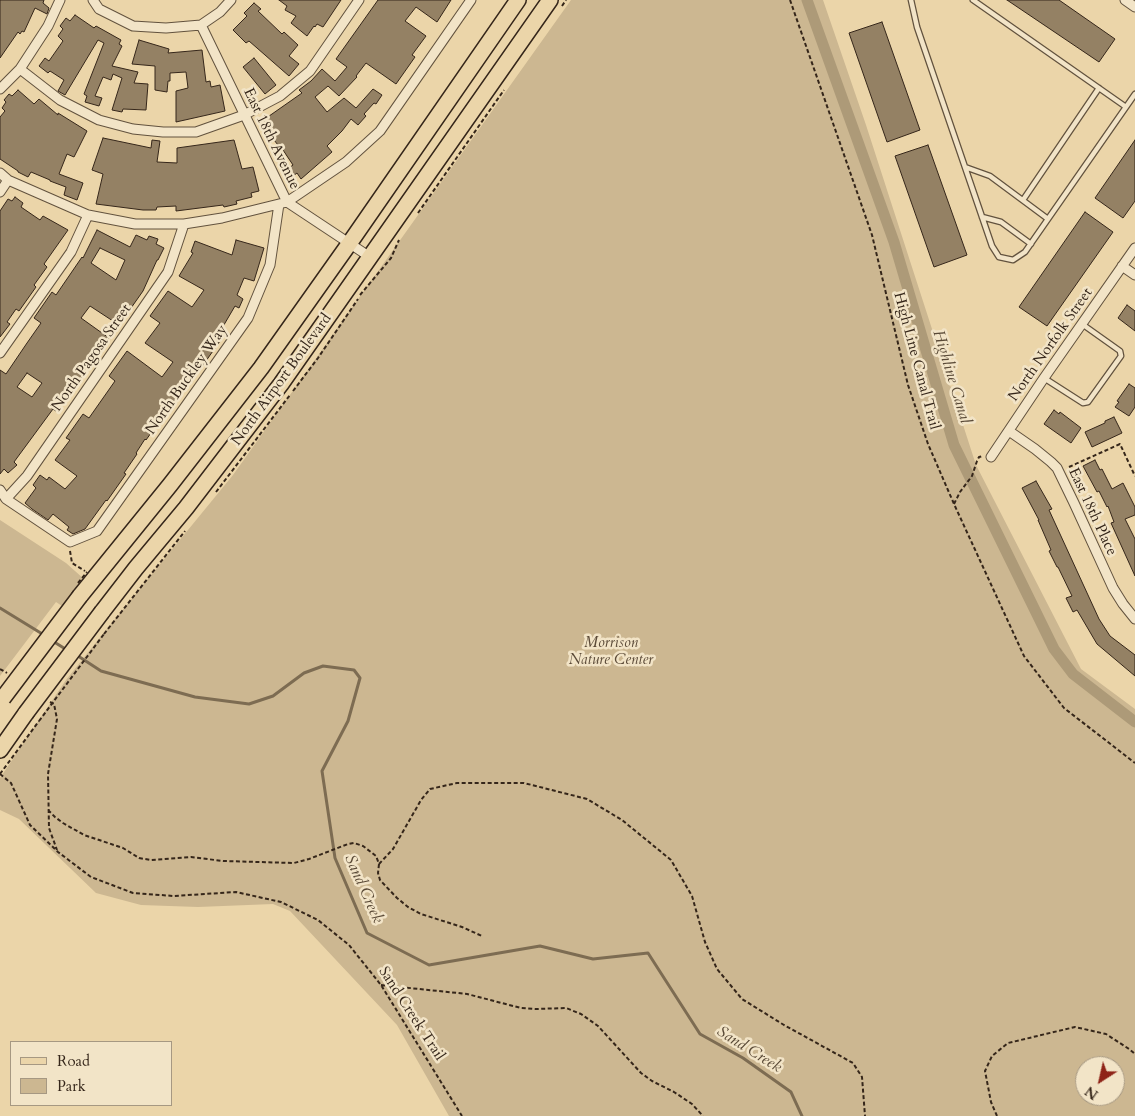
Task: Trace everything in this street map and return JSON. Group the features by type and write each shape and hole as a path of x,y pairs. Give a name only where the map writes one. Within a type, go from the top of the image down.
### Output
{"main road":[{"name":"North Airport Boulevard","path":"2,700 80,596 261,368 518,0"},
{"name":"North Airport Boulevard","path":"0,750 32,717 102,612 186,508 276,391 550,0"}],"street":[{"path":"0,89 20,70 48,26 60,0"},
{"path":"93,0 99,9 133,26 166,28 201,25 220,12 231,0"},
{"path":"20,70 60,100 100,120 133,130 196,132 244,115 280,96 310,71 359,0"},
{"path":"0,173 8,180 88,215 135,224 184,224 222,218 283,203 346,162 380,131 471,0"},
{"path":"1125,0 1135,7"},
{"name":"East 18th Avenue","path":"201,25 283,203 370,257"},
{"path":"0,192 8,180"},
{"name":"North Buckley Way","path":"6,499 70,542 97,531 248,318 270,265 283,203"},
{"path":"0,353 71,252 88,215"},
{"name":"North Pagosa Street","path":"6,499 27,476 168,272 184,224"},
{"name":"North Norfolk Street","path":"991,456 1135,248"},
{"path":"1122,266 1135,276"},
{"name":"East 18th Place","path":"1009,431 1035,449 1057,468 1107,576 1122,604 1135,619"},
{"path":"0,490 6,499"}],"lane":[{"path":"911,0 917,27 982,217 992,246 999,257 1013,260 1025,252 1135,94"},
{"path":"973,0 1126,107"},
{"path":"1023,200 1099,88"},
{"path":"965,166 990,176 1048,220"},
{"path":"982,217 1001,222 1031,244"},
{"path":"1044,378 1083,404 1088,402 1121,356 1120,351 1082,324"}],"path":[{"name":"High Line Canal Trail","path":"790,0 872,235 911,394 928,444 954,504 1024,656 1064,708 1135,763"},
{"path":"1069,468 1120,444 1135,476"},
{"path":"954,504 972,476 980,457 985,455 991,456"},
{"path":"70,555 72,563 87,572"},
{"path":"0,774 32,717 104,634"},
{"path":"0,669 8,674"},
{"path":"46,699 54,704 57,719 48,774 48,810 49,828 58,852"},
{"name":"Sand Creek Trail","path":"0,774 11,783 30,825 58,852 92,877 133,893 174,896 236,892 281,902 318,920 349,945 381,984 462,1116"},
{"path":"379,864 393,849 421,800 430,789 457,783 524,783 587,799 622,820 671,860 692,896 705,942 717,969 742,999 784,1025 853,1063 862,1077 865,1116"},
{"path":"48,810 63,823 84,835 123,848 139,858 151,860 191,857 207,860 294,863 354,843 370,850 376,856 379,864 378,873 380,880 408,907 421,914 462,927 482,936"},
{"path":"381,984 467,994 521,1008 566,1008 581,1014 598,1026 641,1073 692,1104 703,1116"},
{"path":"997,1116 991,1102 986,1071 992,1056 1008,1043 1075,1027 1106,1034 1135,1054"}],"green space":[{"name":"Morrison Nature Center","path":"571,0 823,0 866,125 976,465 1081,669 1135,709 1135,1116 449,1116 397,1025 290,911 273,904 198,907 141,905 96,893 19,819 0,810 0,778 66,680 233,475"},
{"path":"0,520 66,563 84,579 62,606 56,602 0,676"}],"building":[{"path":"0,0 44,0 43,3 49,8 47,14 35,8 24,32 22,31 20,34 18,32 0,58"},
{"path":"279,0 341,0 323,27 317,24 307,36 291,23 296,16 285,10 287,6"},
{"path":"378,0 451,0 437,22 416,7 405,21 426,36 412,55 415,57 396,84 366,63 357,77 339,96 328,86 315,97 327,112 344,98 356,108 373,89 382,95 376,104 374,103 364,114 366,116 358,125 351,119 327,146 332,152 301,179 297,173 293,176 289,168 293,165 279,144 274,140 271,143 265,135 269,132 262,121 302,93 299,90 322,69 335,81 347,67 336,59"},
{"path":"1007,0 1059,0 1115,39 1099,62"},
{"path":"254,3 261,9 258,11 282,34 284,32 298,45 289,56 299,64 289,76 249,41 246,43 233,30 247,16 244,13"},
{"path":"75,15 94,28 96,26 121,40 119,44 122,46 112,66 138,72 134,83 148,84 146,110 123,109 122,112 112,110 122,78 113,74 111,80 103,77 95,96 102,98 99,106 85,102 87,96 84,94 104,43 98,40 65,95 58,91 64,80 50,71 48,73 39,66 45,58 49,61 63,41 58,36 63,29 60,26 66,18 70,21"},
{"path":"882,22 920,130 887,142 849,33"},
{"path":"139,40 169,49 168,53 202,50 206,82 210,81 211,87 220,85 225,111 176,122 176,91 188,88 186,72 170,73 167,92 155,90 155,66 132,64"},
{"path":"254,58 276,85 265,94 243,67"},
{"path":"18,90 34,104 39,99 58,115 58,113 87,131 74,157 67,154 59,174 83,183 77,200 64,195 66,187 31,172 28,177 0,159 0,117 5,111 2,108 6,102 4,100 9,94 12,96"},
{"path":"103,138 151,148 152,140 160,141 157,162 177,163 177,148 234,140 242,169 253,167 259,191 251,193 252,197 236,201 237,204 176,211 176,206 157,207 156,210 143,210 96,204 103,174 92,170"},
{"path":"1135,140 1135,201 1123,218 1095,198"},
{"path":"928,145 967,255 934,267 895,156"},
{"path":"15,197 23,203 21,207 40,220 43,216 68,230 44,264 47,267 34,285 36,287 19,311 16,309 7,322 10,324 0,337 0,211 8,199 12,201"},
{"path":"1085,212 1113,232 1047,326 1019,307"},
{"path":"97,230 130,247 136,235 147,240 149,236 158,239 156,244 164,248 143,291 124,318 121,316 116,323 90,306 81,318 109,338 97,356 91,352 82,366 87,370 71,395 69,394 56,411 53,409 14,462 17,465 8,473 4,469 0,474 0,370 6,374 41,323 34,318 52,292 56,295 83,258","holes":["100,248 125,260 116,280 91,263","27,373 42,383 32,397 17,387"]},
{"path":"236,240 264,248 254,281 244,278 237,295 243,299 239,308 235,306 218,335 217,340 220,341 189,385 186,384 145,439 124,473 126,474 107,501 85,529 73,534 67,530 69,527 53,514 48,520 32,509 25,503 36,488 33,485 40,475 47,480 49,477 65,489 77,476 55,460 70,440 66,438 83,414 89,418 115,381 109,376 127,351 162,377 173,362 145,343 160,323 150,316 168,291 192,307 204,290 179,276 193,253 191,252 195,241 232,255"},
{"path":"1127,305 1135,311 1135,331 1118,318"},
{"path":"1129,384 1135,388 1135,407 1129,416 1115,407"},
{"path":"1054,410 1059,414 1060,412 1081,428 1071,443 1044,424"},
{"path":"1114,417 1122,433 1092,447 1085,432"},
{"path":"1095,460 1112,489 1123,483 1135,507 1135,515 1125,519 1135,539 1135,576 1111,523 1114,522 1108,506 1099,491 1097,492 1083,466"},
{"path":"1036,481 1052,509 1049,510 1099,619 1110,636 1135,655 1135,676 1097,644 1077,610 1073,612 1066,598 1072,596 1049,551 1051,550 1039,520 1022,488"}],"waterway":[{"name":"Highline Canal","path":"807,0 894,242 954,445 1054,649 1073,674 1135,722"},
{"name":"Sand Creek","path":"0,608 44,635"},
{"name":"Sand Creek","path":"51,640 67,650"},
{"name":"Sand Creek","path":"75,654 101,671 195,697 249,704 273,696 304,673 323,666 354,670 360,678 348,721 322,771 335,858 367,933 429,965 540,946 593,959 648,953 700,1034 743,1058 791,1092 802,1116"}]}
